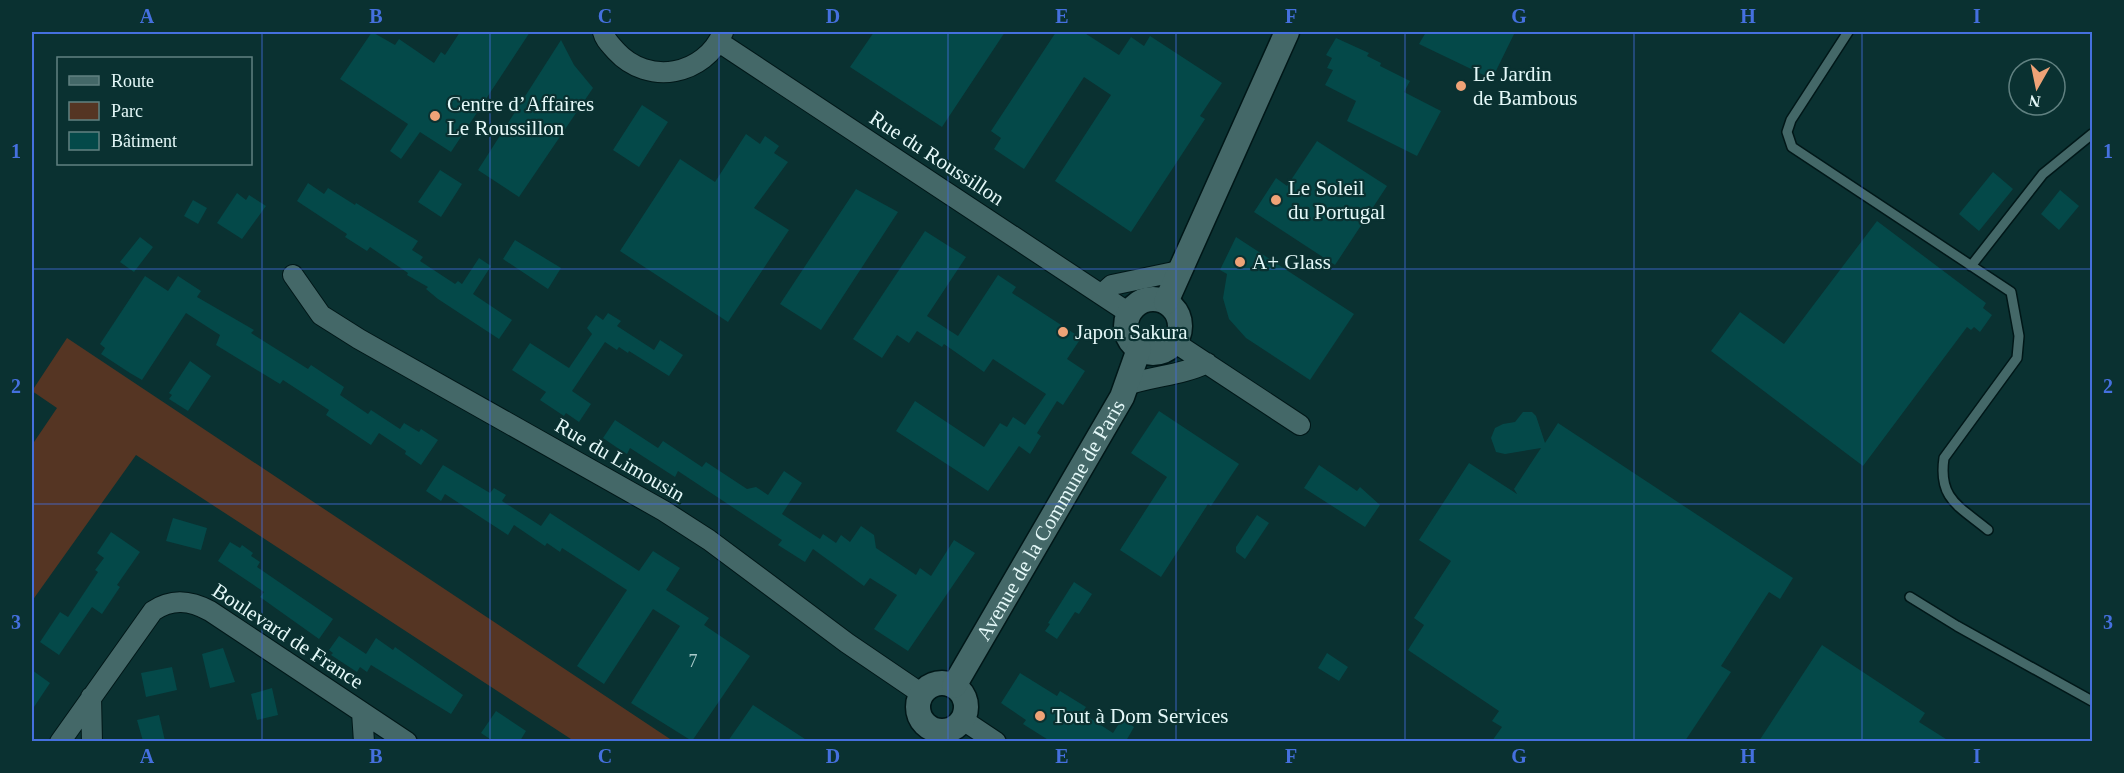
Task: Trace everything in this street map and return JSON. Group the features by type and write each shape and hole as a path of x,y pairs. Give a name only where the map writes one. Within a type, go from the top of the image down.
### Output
{"street":[{"name":"Rue du Roussillon","path":"603,32 605,39 626,62 650,72 674,72 698,64 721,37 1129,313"},
{"path":"1166,302 1287,32"},
{"path":"1102,294 1112,285 1179,271"},
{"name":"Rue du Limousin","path":"293,275 321,315 358,339 664,511 710,540 847,643 922,694"},
{"path":"1145,300 1166,302 1175,309 1179,320 1179,332 1174,342 1158,352 1140,349 1126,333 1129,313 1145,300"},
{"path":"1174,342 1300,425"},
{"name":"Avenue de la Commune de Paris","path":"954,686 1074,483 1127,385 1140,349"},
{"path":"1127,385 1168,373 1194,370 1207,363"},
{"name":"Boulevard de France","path":"60,741 153,611 171,602 183,601 210,611 407,741"},
{"path":"940,683 954,686 964,697 966,705 963,720 958,726 926,734 919,712 922,694 940,683"},
{"path":"91,696 92,741"},
{"path":"362,712 364,741"},
{"path":"963,720 996,741"}],"lane":[{"path":"1848,32 1791,120 1788,140 1792,147 2011,292 2019,336 2017,358 1944,458 1941,478 1948,495 1988,530"},
{"path":"1971,266 2043,174 2092,134"},
{"path":"1910,597 2092,701"}],"green space":[{"path":"67,338 673,741 574,741 136,455 32,601 32,445 57,408 32,391"}],"building":[{"name":"Centre d’Affaires Le Roussillon","path":"372,32 395,45 399,39 434,63 441,52 445,55 460,32 530,32 451,152 420,132 401,159 390,151 408,124 340,79"},
{"path":"874,32 1005,32 942,127 850,67"},
{"path":"1056,32 1083,32 1119,55 1131,37 1144,46 1150,36 1222,83 1200,116 1205,119 1131,232 1055,181 1111,95 1084,77 1024,169 994,149 1001,138 991,131"},
{"path":"1426,32 1515,32 1492,79 1419,44"},
{"path":"1336,38 1369,53 1367,56 1381,63 1380,66 1410,81 1404,92 1441,111 1417,156 1347,121 1356,101 1325,85 1333,70 1327,68 1332,58 1326,55"},
{"path":"561,40 574,65 593,88 519,197 478,170"},
{"path":"642,105 668,122 639,167 613,150"},
{"path":"746,134 760,144 765,136 779,146 774,153 788,162 754,208 789,230 728,322 620,251 680,159 715,182"},
{"path":"1317,141 1387,186 1335,265 1254,212 1276,178 1287,186"},
{"path":"440,170 462,184 441,217 418,202"},
{"path":"1993,172 2013,189 1979,231 1959,214"},
{"path":"308,183 324,194 328,188 418,241 412,250 423,257 420,261 455,284 458,281 462,284 479,258 491,266 473,294 512,320 499,339 438,299 426,289 428,287 407,275 408,273 370,247 367,251 345,237 347,234 297,201"},
{"path":"856,189 898,212 821,330 780,304"},
{"path":"2060,190 2079,206 2059,230 2041,214"},
{"path":"237,193 246,200 249,195 266,206 242,239 217,223"},
{"path":"193,200 207,208 198,224 184,216"},
{"path":"1877,221 1986,303 1983,308 1992,315 1980,332 1974,327 1971,330 1967,327 1863,466 1711,351 1740,312 1784,344"},
{"path":"925,231 966,257 927,316 958,336 998,275 1016,287 1012,293 1081,338 1067,359 1085,371 1063,405 1057,401 1037,433 1041,436 1030,454 1019,446 988,491 896,431 915,401 984,447 1000,423 1007,427 1013,417 1025,425 1046,394 993,359 984,372 944,344 942,347 917,331 909,343 897,335 882,358 853,339"},
{"path":"140,237 153,247 134,272 120,262"},
{"path":"1236,237 1354,314 1310,380 1246,338 1229,319 1223,298 1227,274 1220,270"},
{"path":"515,240 561,268 548,289 503,259"},
{"path":"145,276 168,291 178,276 201,291 197,297 254,330 251,333 308,369 311,365 344,387 340,395 368,414 371,410 400,429 404,423 419,432 421,429 438,440 421,465 405,454 406,451 379,433 371,445 326,415 329,410 283,380 280,384 216,345 220,335 186,313 142,380 101,354 105,348 100,344"},
{"path":"608,313 621,321 617,326 654,350 660,340 683,355 669,376 629,351 628,353 619,347 617,350 605,342 572,391 591,404 579,422 566,413 564,416 540,400 546,392 512,370 530,343 569,368 592,334 587,328 596,315 603,320"},
{"path":"190,361 211,376 188,411 169,399 172,395 169,393"},
{"path":"1159,411 1239,464 1211,506 1208,504 1161,577 1120,550 1167,477 1131,453"},
{"path":"1523,412 1532,412 1536,416 1545,443 1558,423 1793,578 1780,599 1769,592 1721,666 1731,672 1685,741 1492,741 1502,727 1492,721 1499,711 1408,650 1424,625 1414,618 1451,561 1419,540 1469,463 1517,494 1514,489 1541,448 1505,454 1496,452 1491,438 1495,428 1515,422"},
{"path":"615,420 658,448 663,441 702,467 706,462 747,489 756,487 768,495 784,471 802,483 782,514 820,539 823,534 836,543 841,535 850,542 861,526 874,535 876,548 916,575 920,568 931,576 954,540 975,553 908,651 874,629 897,595 870,578 864,586 813,549 805,562 778,545 782,540 678,471 675,477 630,448 627,454 603,438"},
{"path":"443,465 490,493 494,488 506,495 502,501 541,526 550,513 639,571 653,551 680,568 666,590 709,618 704,625 750,656 692,741 631,703 680,626 653,609 604,684 577,666 627,590 562,548 560,552 547,543 545,546 514,525 508,535 445,494 441,501 426,491"},
{"path":"1319,465 1357,491 1360,487 1380,505 1365,527 1304,488"},
{"path":"1257,515 1269,523 1245,559 1236,552 1236,547"},
{"path":"173,518 207,528 201,550 166,541"},
{"path":"111,532 140,552 117,585 120,587 102,614 92,607 59,655 40,642 60,612 68,617 98,572 95,570 104,558 97,553"},
{"path":"230,542 240,548 242,545 253,553 251,556 260,562 257,567 333,619 319,639 260,597 264,592 218,561"},
{"path":"1074,582 1092,594 1079,614 1075,612 1057,639 1045,631"},
{"path":"339,636 366,654 376,638 393,650 395,647 463,695 451,714 371,665 367,672 360,667 357,672 331,655 333,653 329,650"},
{"path":"1822,645 1925,713 1919,722 1949,741 1759,741"},
{"path":"223,648 235,682 210,688 202,654"},
{"path":"1327,653 1348,667 1339,681 1318,668"},
{"path":"172,667 177,690 146,697 141,673"},
{"path":"32,670 50,683 32,710"},
{"path":"1020,673 1057,696 1060,691 1086,707 1082,713 1113,733 1122,719 1134,727 1126,741 1050,741 1023,724 1026,720 1001,703"},
{"path":"272,688 278,715 257,720 251,694"},
{"path":"753,705 808,741 728,741"},
{"path":"496,711 526,731 520,741 493,741 481,733"},
{"path":"159,715 165,741 143,741 137,720"}],"place":[{"name":"Le Jardin de Bambous","path":"1461,86"},
{"name":"Centre d’Affaires Le Roussillon","path":"435,116"},
{"name":"Le Soleil du Portugal","path":"1276,200"},
{"name":"A+ Glass","path":"1240,262"},
{"name":"Japon Sakura","path":"1063,332"},
{"name":"Tout à Dom Services","path":"1040,716"}]}
